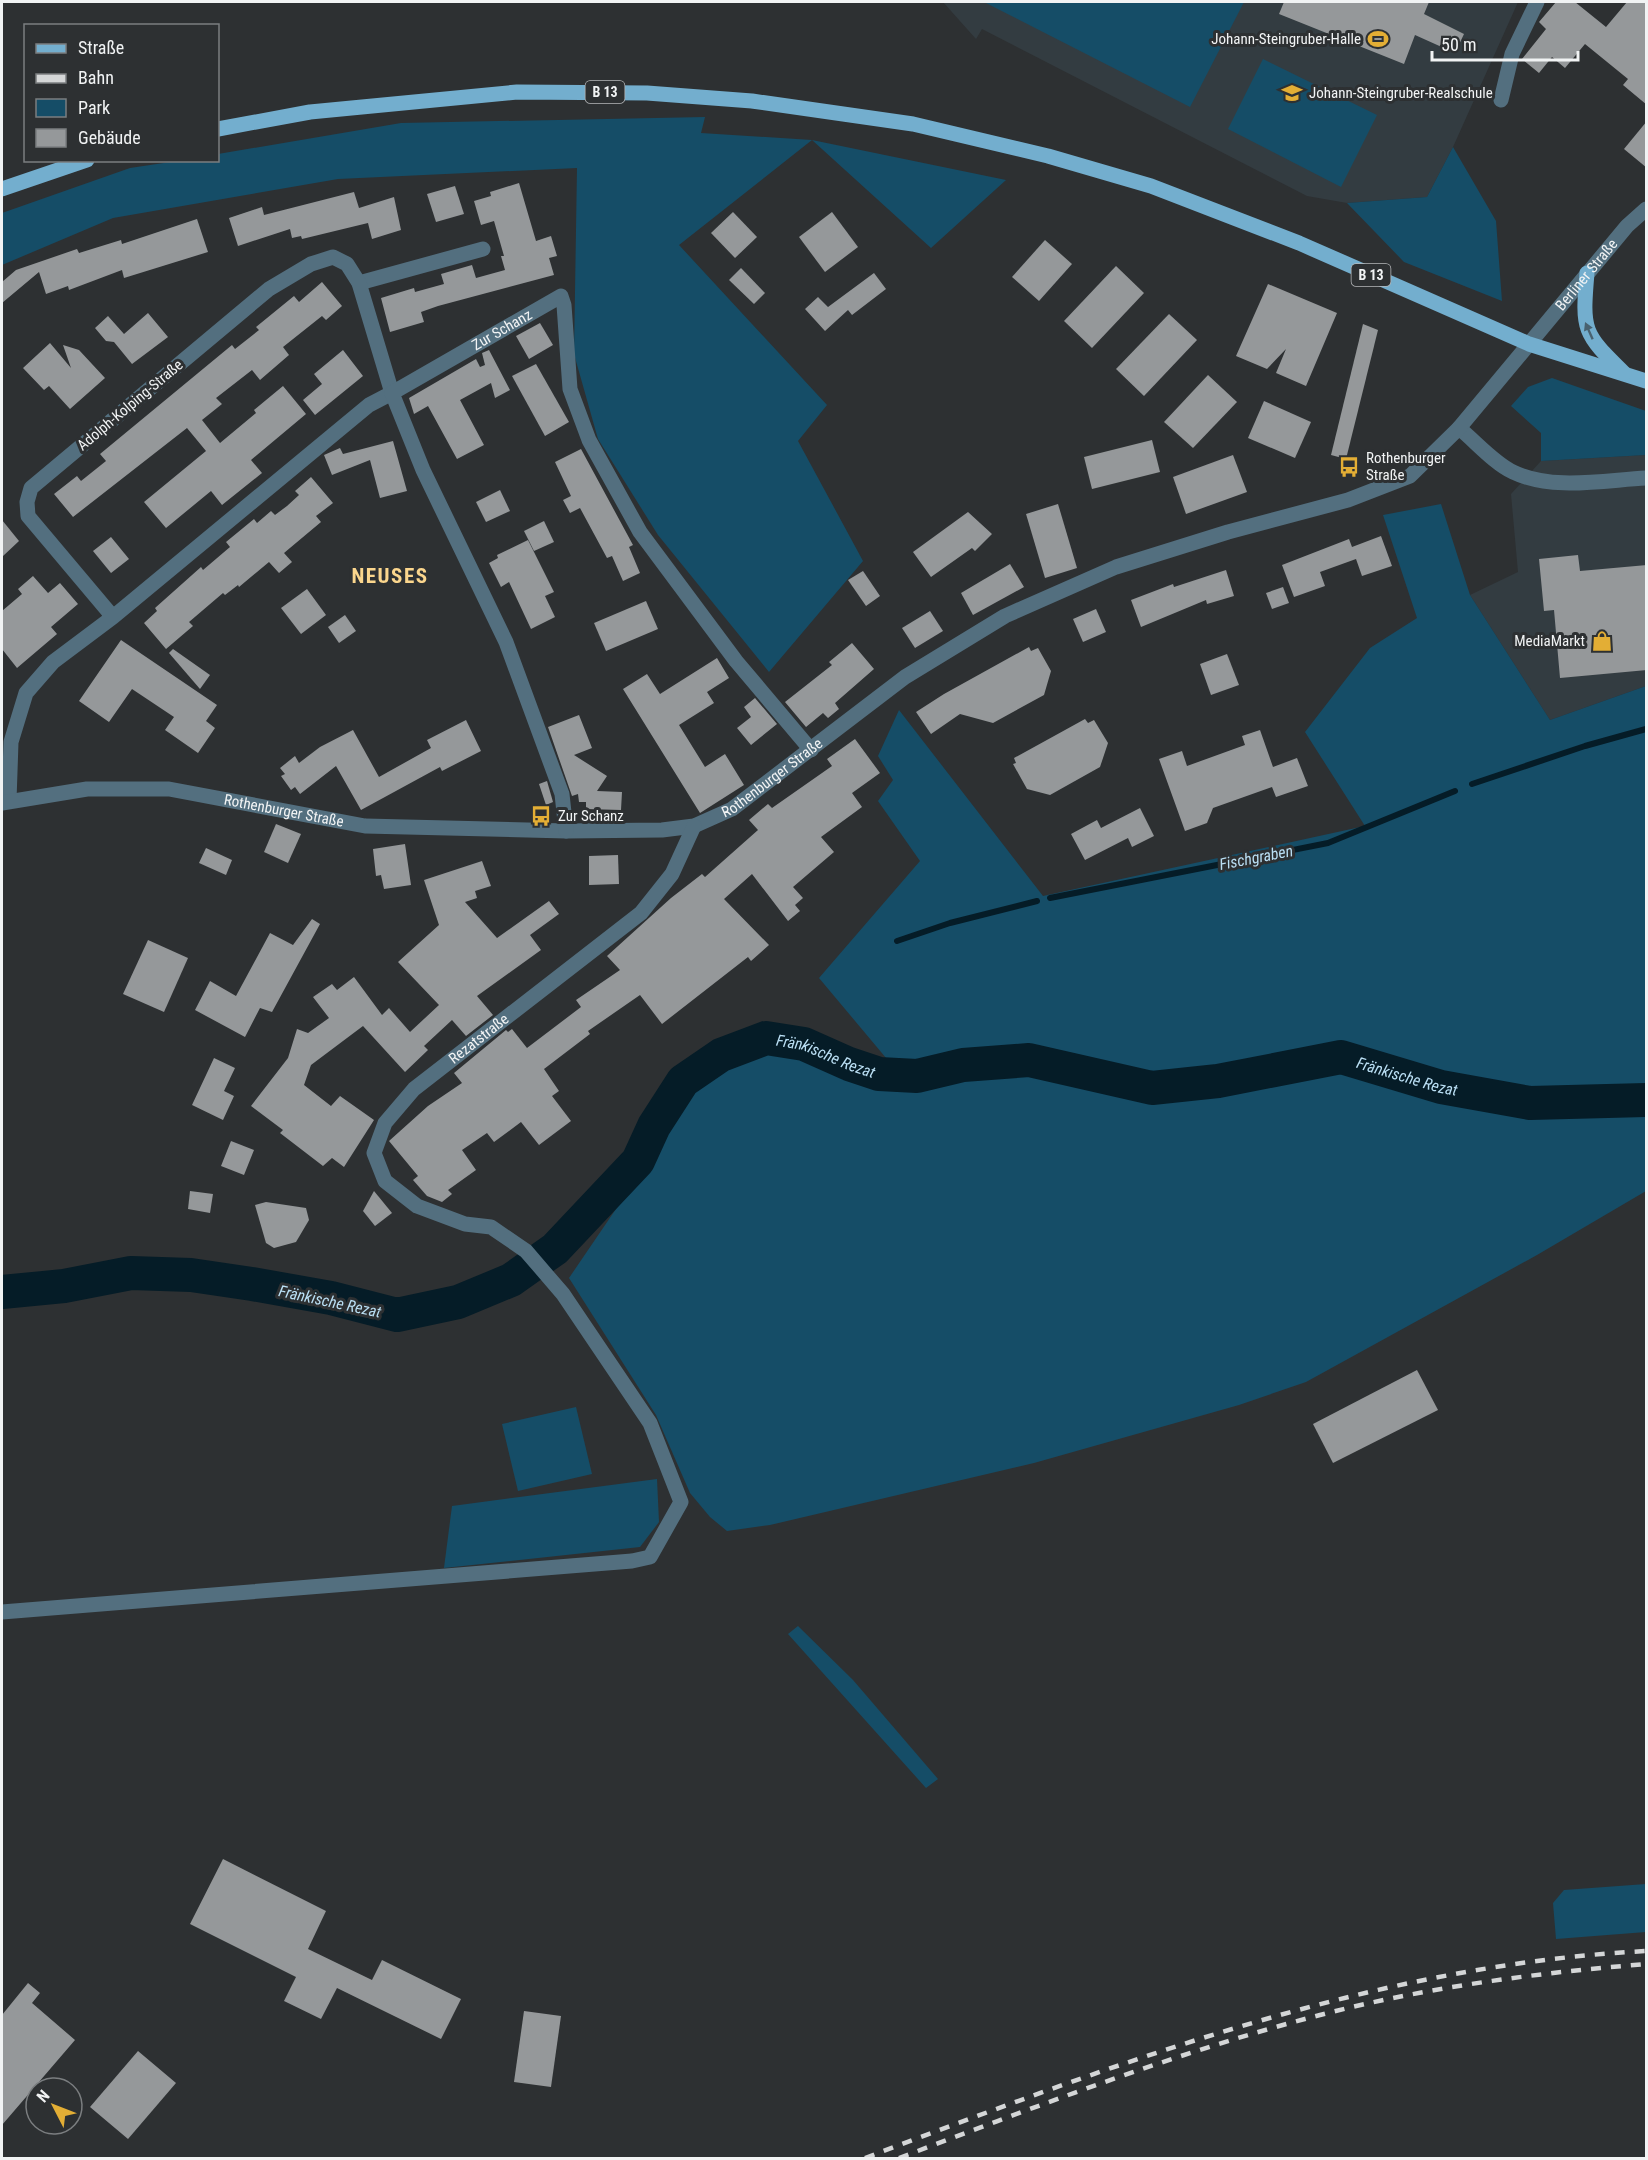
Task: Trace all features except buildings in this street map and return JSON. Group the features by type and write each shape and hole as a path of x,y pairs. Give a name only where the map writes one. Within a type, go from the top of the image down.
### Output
{"main road":[{"name":"B 13","path":"219,129 310,112 517,92 658,94 752,100 851,114 992,142 1151,186 1299,243 1529,344 1647,381"},
{"path":"2,189 81,162"},
{"path":"1587,273 1586,327 1598,347 1626,375"}],"street":[{"path":"1501,100 1512,54 1537,2"},
{"name":"Berliner Straße","path":"1529,344 1628,226 1647,209"},
{"path":"359,282 483,249"},
{"name":"Adolph-Kolping-Straße","path":"113,617 28,516 27,502 31,488 269,289 311,264 333,257 347,264 359,282 393,393"},
{"name":"Zur Schanz","path":"393,393 561,296 564,305 570,389 588,440 640,532 736,661 811,750"},
{"name":"Rothenburger Straße","path":"5,802 87,789 169,789 365,826 566,831 662,830 694,826 732,809 905,677 1005,616 1116,567 1228,532 1348,500 1410,476 1459,428 1529,344"},
{"path":"5,802 11,742 26,693 53,662 113,617 369,405 393,393 423,470 506,642 562,794 566,831"},
{"path":"1459,428 1510,471 1526,477 1567,482 1647,478"},
{"name":"Rezatstraße","path":"2,1612 632,1562 650,1557 681,1502 650,1423 563,1294 526,1251 491,1227 465,1224 417,1206 385,1181 374,1153 385,1123 414,1089 642,913 672,874 694,826"}],"shaded area":[{"name":"Johann-Steingruber-Realschule","path":"943,2 1518,2 1453,147 1427,197 1347,203 1307,196 982,29 976,39"},
{"path":"1646,455 1646,686 1550,720 1470,595 1518,572 1511,494 1541,461"}],"green space":[{"path":"984,2 1244,2 1190,107"},
{"path":"1263,59 1377,115 1341,187 1228,129"},
{"path":"705,117 701,133 812,140 679,245 827,405 798,441 863,561 769,672 658,535 598,439 574,354 577,168 338,179 113,218 2,265 2,213 130,168 170,162 219,162 219,154 401,123"},
{"path":"812,140 1006,180 931,248"},
{"path":"1453,147 1496,221 1502,301 1404,262 1347,203 1427,197"},
{"path":"1552,378 1646,411 1646,455 1541,461 1541,433 1511,406 1528,387"},
{"path":"1441,504 1470,595 1550,720 1646,686 1646,1191 1537,1255 1306,1382 1239,1405 1034,1463 770,1525 727,1531 710,1517 690,1493 656,1415 569,1278 650,1159 681,1100 729,1062 779,1048 810,1055 859,1082 907,1083 819,978 920,861 878,801 893,780 878,756 899,710 1043,896 1365,826 1305,732 1370,648 1417,618 1383,515"},
{"path":"576,1407 592,1474 518,1491 502,1424"},
{"path":"657,1479 659,1522 640,1547 444,1568 452,1506"},
{"path":"798,1626 853,1680 938,1779 926,1788 788,1634"},
{"path":"1646,1884 1646,1932 1556,1939 1553,1903 1564,1890"}],"waterway":[{"name":"Fischgraben","path":"1472,784 1585,746 1646,729"},
{"name":"Fischgraben","path":"1050,898 1328,843 1455,791"},
{"name":"Fischgraben","path":"897,941 950,923 1037,901"},
{"name":"Fränkische Rezat","path":"2,1292 64,1286 131,1273 191,1275 252,1284 331,1298 397,1315 458,1302 511,1280 555,1249 638,1161 654,1126 683,1081 721,1055 766,1038 804,1044 849,1064 879,1074 917,1076 963,1065 1029,1060 1152,1088 1218,1081 1341,1057 1441,1087 1530,1103 1646,1100"}],"railway":[{"path":"865,2158 1152,2054 1248,2024 1346,1998 1445,1976 1545,1960 1646,1951"},
{"path":"899,2158 1161,2063 1320,2015 1401,1996 1482,1982 1646,1964"}],"place":[{"name":"Johann-Steingruber-Halle","path":"1378,39"},
{"name":"Johann-Steingruber-Realschule","path":"1292,93"},
{"name":"Rothenburger Straße","path":"1349,467"},
{"name":"MediaMarkt","path":"1602,641"},
{"name":"Zur Schanz","path":"541,816"}],"district":[{"name":"NEUSES","path":"390,576"}]}
